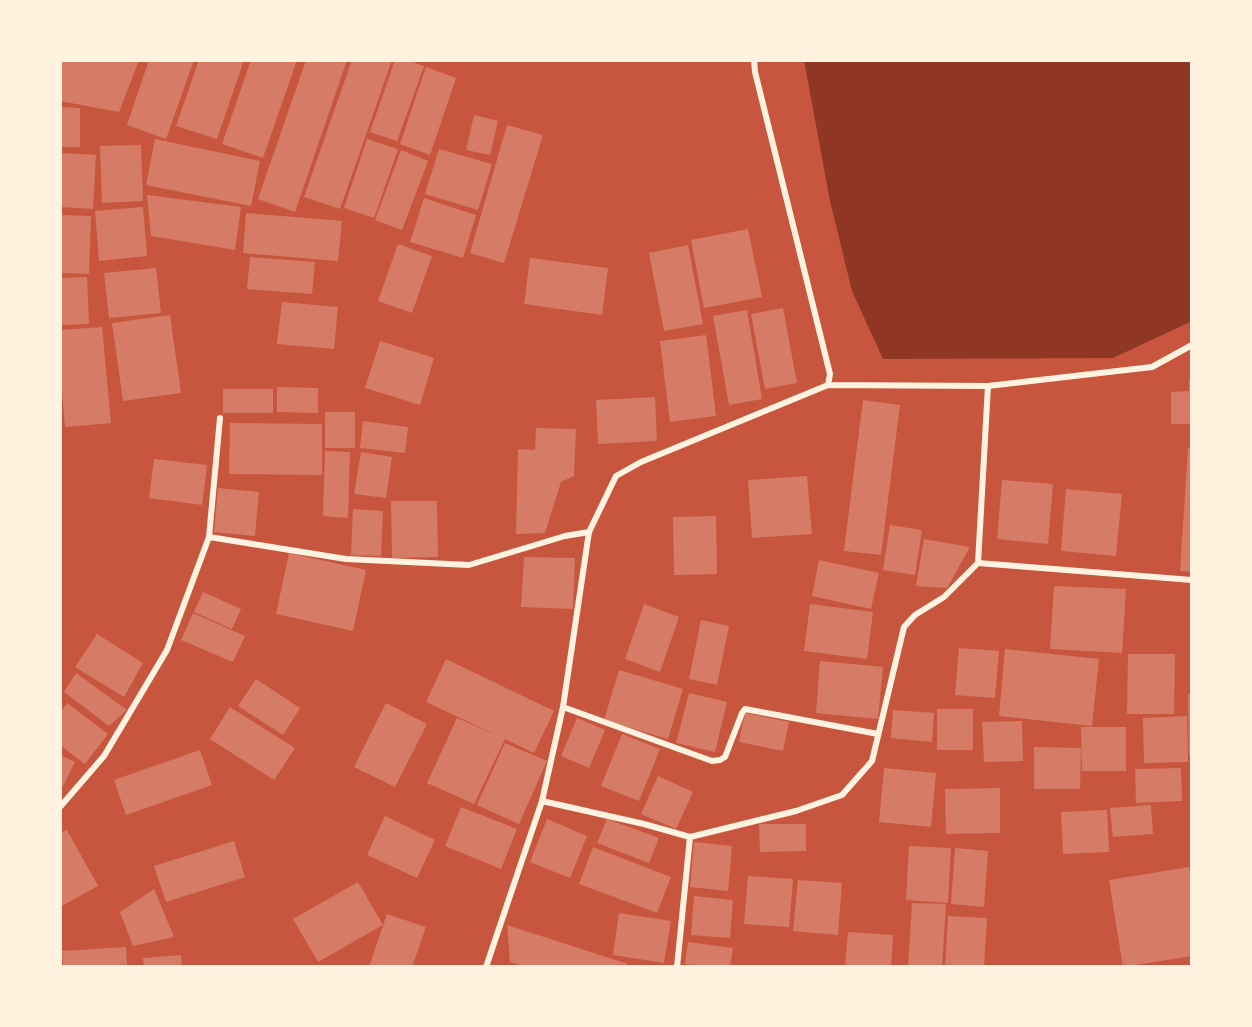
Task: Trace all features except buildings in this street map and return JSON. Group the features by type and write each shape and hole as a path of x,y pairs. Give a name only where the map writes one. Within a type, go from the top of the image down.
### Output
{"street":[{"path":"754,60 754,72 830,374 828,385"},
{"path":"486,967 542,801 563,707 589,532 616,476 641,462 828,385 988,386 1152,367 1192,345"},
{"path":"542,801 690,837 796,811 842,795 872,761 904,627 915,615 944,597 978,563 988,386"},
{"path":"60,807 104,756 167,650 209,537 220,418"},
{"path":"209,537 346,559 469,566 565,536 589,532"},
{"path":"978,563 1192,580"},
{"path":"563,707 712,761 725,757 745,709 878,734"},
{"path":"678,967 690,837"}],"shaded area":[{"path":"804,60 1192,60 1192,321 1113,358 883,359 852,291 830,201"}]}
